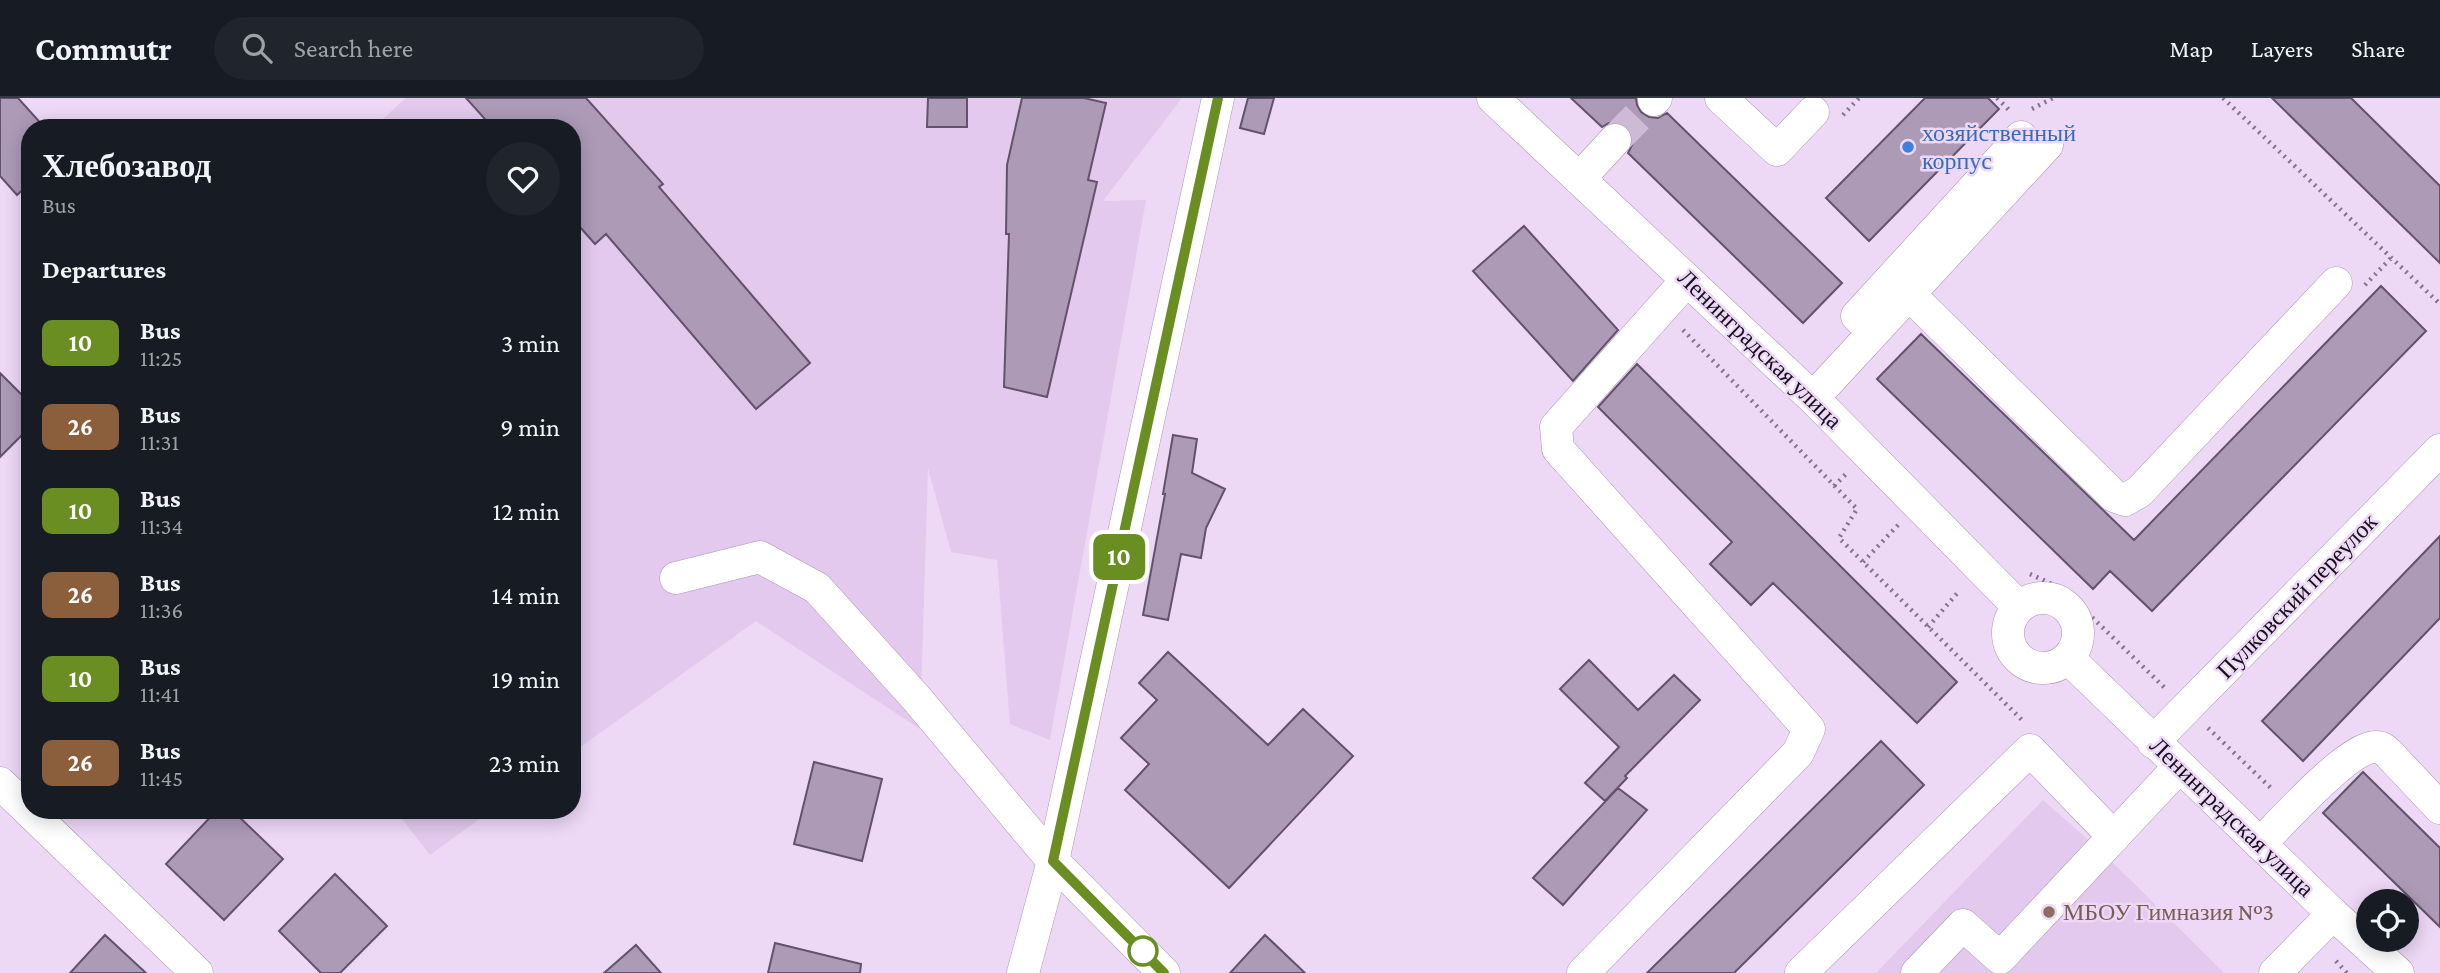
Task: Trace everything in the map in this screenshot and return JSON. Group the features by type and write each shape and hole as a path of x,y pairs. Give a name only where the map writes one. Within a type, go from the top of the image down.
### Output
{"street":[{"path":"1023,973 1053,861 1218,98"},
{"name":"Ленинградская улица","path":"1493,98 1813,398 2019,607"},
{"path":"1721,98 1777,150 1813,112"},
{"path":"1579,179 1615,141"},
{"path":"1813,398 1874,332 1909,293 2034,141 1857,316 1874,332"},
{"path":"1583,973 1798,753 1808,729 1558,449 1556,428 1688,280"},
{"path":"1909,293 2114,496 2124,500 2139,492 2336,283"},
{"name":"Пулковский переулок","path":"2153,742 2440,450"},
{"path":"676,578 760,557 817,588 917,699 1053,861 1164,973"},
{"path":"2044,598 2057,601 2068,609 2075,620 2078,634 2068,657 2058,665 2046,668 2033,667 2022,662 2013,652 2008,629 2019,607 2031,600 2044,598"},
{"name":"Ленинградская улица","path":"2068,657 2179,767 2398,973"},
{"path":"2260,844 2344,762 2375,746 2390,755 2440,808"},
{"path":"1801,973 2030,750 2114,837"},
{"path":"1917,973 1963,925 2000,958 2179,767"},
{"path":"0,783 21,803"},
{"path":"37,819 197,973"},
{"path":"2275,973 2333,914"}],"path":[{"path":"2223,98 2440,304"},
{"path":"1662,308 1857,509 1839,538 2028,725"},
{"path":"1863,562 1918,504"},
{"path":"1928,627 1980,567"},
{"path":"2024,572 2049,580 2063,589 2294,810"}],"shaded area":[{"path":"406,98 1182,98 1103,201 1146,200 1050,740 1010,724 997,560 951,552 928,468 920,729 756,621 581,747 581,119 383,119"},
{"name":"МБОУ Гимназия №3","path":"2043,800 2101,851 2224,973 1876,973"},
{"path":"402,819 480,819 430,855"}],"building":[{"path":"0,98 18,98 37,119 21,119 21,191 17,195 0,176"},
{"path":"466,98 586,98 663,184 659,187 810,363 756,409 606,234 595,244 581,228 581,119 485,119"},
{"path":"928,98 967,98 967,127 927,127"},
{"path":"1022,98 1084,98 1106,103 1088,180 1097,182 1047,397 1004,387 1009,234 1006,234 1007,165"},
{"path":"1248,98 1274,98 1264,134 1240,128"},
{"path":"1571,98 1636,98 1641,112 1649,117 1658,118 1667,113 1842,283 1803,323 1628,153 1633,143 1628,127 1618,122 1602,127"},
{"path":"1925,98 1988,98 1999,109 1869,241 1826,198"},
{"path":"2272,98 2351,98 2440,186 2440,263"},
{"path":"1524,226 1618,330 1573,381 1473,271"},
{"path":"2381,286 2426,331 2152,611 2110,571 2093,589 1877,379 1921,334 2134,540"},
{"path":"1637,364 1957,682 1917,723 1773,583 1751,605 1710,564 1732,542 1598,407"},
{"path":"0,373 21,394 21,436 0,457"},
{"path":"1173,435 1197,439 1192,473 1225,489 1206,528 1201,558 1181,554 1168,620 1143,615"},
{"path":"2440,536 2440,618 2303,761 2262,721"},
{"path":"1168,652 1268,745 1303,709 1353,756 1229,888 1125,790 1149,764 1121,738 1157,700 1139,683"},
{"path":"1589,660 1638,710 1674,675 1700,700 1625,776 1627,778 1605,801 1585,783 1619,747 1560,689"},
{"path":"1881,741 1924,785 1734,973 1647,973"},
{"path":"814,762 882,779 862,861 794,844"},
{"path":"2363,772 2440,848 2440,927 2419,907 2419,889 2401,889 2323,813"},
{"path":"1618,788 1647,810 1563,905 1533,878"},
{"path":"208,819 241,819 283,859 224,920 166,864"},
{"path":"335,874 387,926 340,973 321,973 279,931"},
{"path":"105,935 146,973 70,973"},
{"path":"1265,935 1305,973 1230,973"},
{"path":"775,943 861,964 860,973 768,973"},
{"path":"636,945 661,973 604,973"}],"tunnel":[{"path":"1615,140 1654,100"}],"bus line":[{"name":"10","path":"1164,973 1053,861 1218,98"}],"place":[{"name":"хозяйственный корпус","path":"1908,147"},
{"name":"МБОУ Гимназия №3","path":"2049,912"}]}
